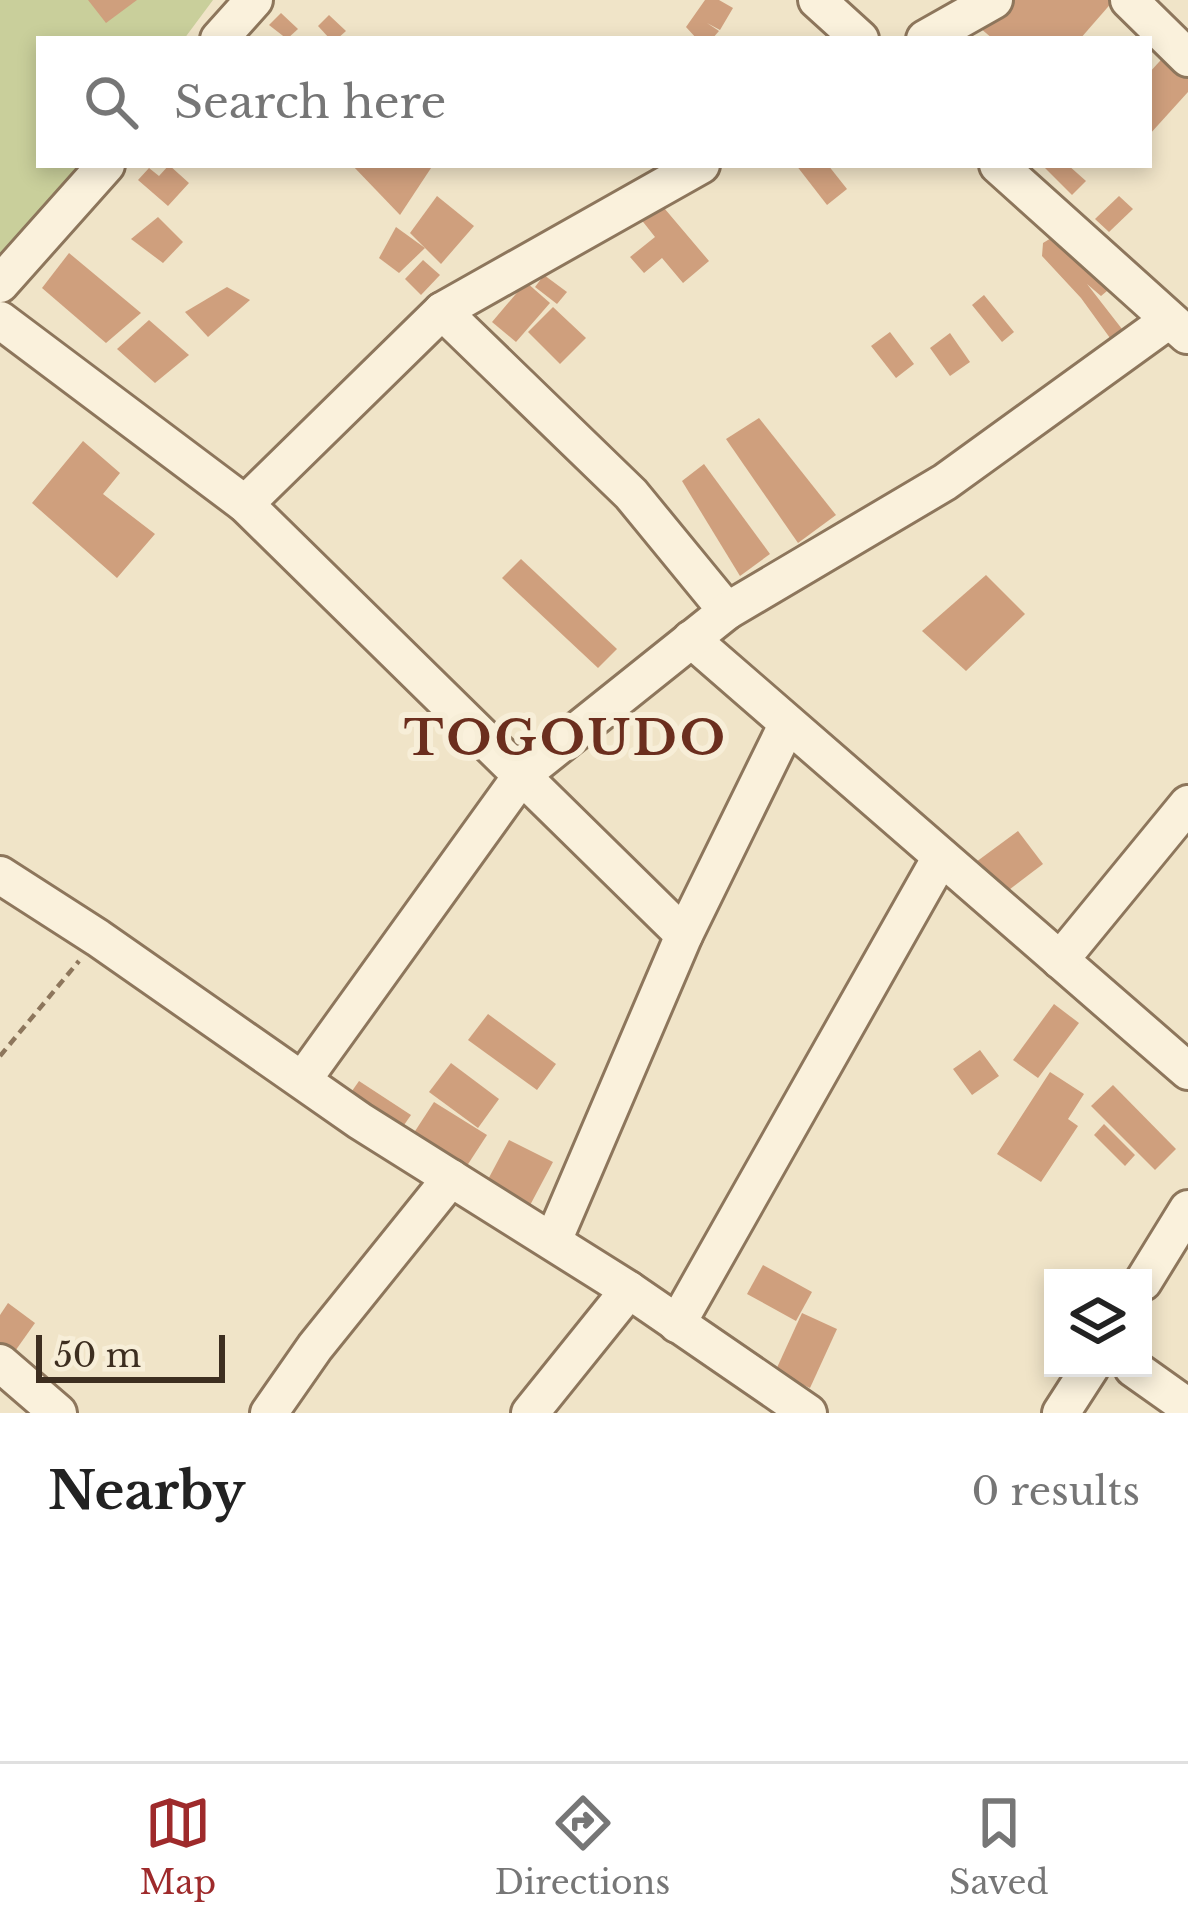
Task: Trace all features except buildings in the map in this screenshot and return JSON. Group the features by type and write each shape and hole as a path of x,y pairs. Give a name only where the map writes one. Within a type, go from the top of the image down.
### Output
{"street":[{"path":"222,36 254,0"},
{"path":"817,0 857,36"},
{"path":"930,36 994,0"},
{"path":"1129,0 1188,58"},
{"path":"0,284 103,168"},
{"path":"245,503 442,311 696,168"},
{"path":"304,1078 522,775 727,611 945,482 1178,328 1001,168"},
{"path":"442,311 631,494 727,611"},
{"path":"0,320 245,503 684,935"},
{"path":"691,639 1188,1071"},
{"path":"553,1240 684,935 787,725"},
{"path":"1060,960 1188,804"},
{"path":"677,1324 941,857"},
{"path":"0,875 360,1120 553,1240 808,1413"},
{"path":"269,1413 315,1347 451,1178"},
{"path":"1151,1269 1188,1209"},
{"path":"530,1413 629,1290"},
{"path":"0,1363 58,1413"},
{"path":"1061,1413 1084,1377"},
{"path":"1146,1377 1188,1407"}],"path":[{"path":"0,1056 98,938"}],"green space":[{"path":"0,0 213,0 186,36 36,36 36,168 88,168 0,278"}],"district":[{"name":"TOGOUDO","path":"566,738"}]}
